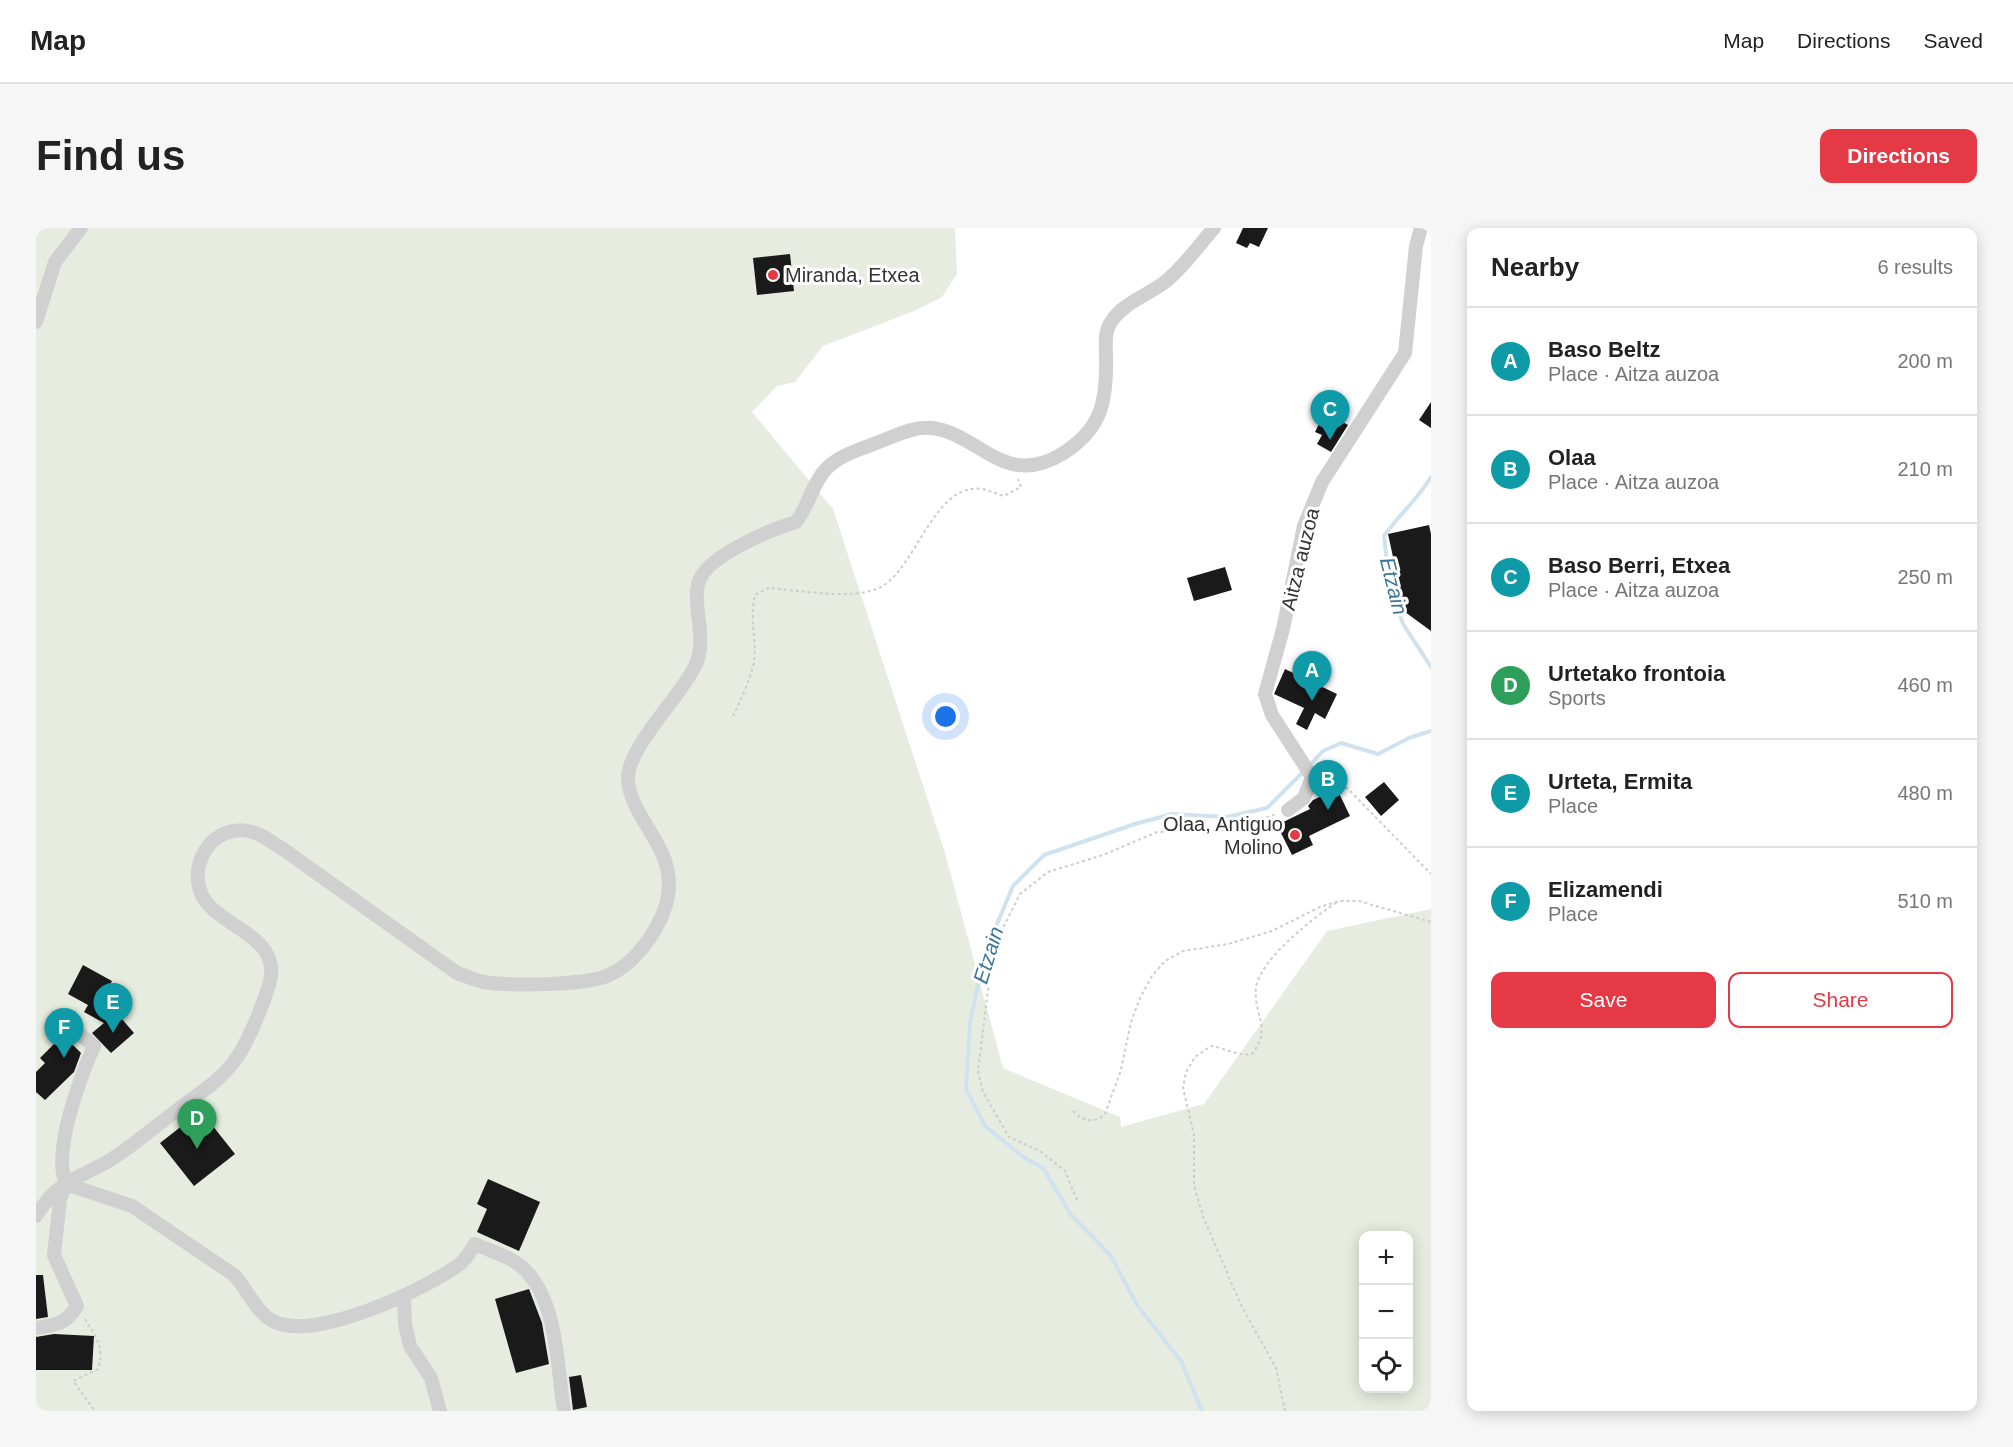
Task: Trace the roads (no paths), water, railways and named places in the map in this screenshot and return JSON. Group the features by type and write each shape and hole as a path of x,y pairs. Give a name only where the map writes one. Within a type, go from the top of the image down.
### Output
{"street":[{"path":"36,322 55,262 81,228"},
{"path":"36,1216 53,1194 66,1184 116,1156 216,1080 234,1062 258,1013 270,982 268,960 264,948 249,934 212,908 201,895 195,874 202,856 214,838 232,831 253,832 280,848 457,973 480,981 504,984 568,982 608,975 623,966 657,928 665,911 669,884 665,856 632,796 628,778 636,751 685,684 698,661 701,624 696,596 700,578 714,562 777,528 796,522 827,468 844,455 915,428 933,428 954,434 990,457 1014,465 1040,463 1060,455 1077,444 1093,428 1102,410 1106,386 1106,337 1110,323 1119,311 1176,272 1214,228"},
{"name":"Aitza auzoa","path":"1288,810 1304,798 1312,776 1272,715 1265,694 1304,526 1317,493 1405,353 1416,246 1421,228"},
{"path":"36,1328 60,1324 70,1318 77,1306 54,1255 60,1199 66,1184 62,1175 62,1162 70,1112 94,1046 61,1019"},
{"path":"66,1184 132,1206 234,1275 248,1290 262,1313 274,1321 306,1326 332,1321 404,1298 463,1262 475,1244 510,1260 527,1271 543,1295 559,1360 564,1411"},
{"path":"404,1298 405,1324 410,1346 431,1378 440,1411"}],"waterway":[{"name":"Etzain","path":"1431,477 1384,536 1390,588 1403,624 1431,667"},
{"name":"Etzain","path":"1310,765 1323,751 1341,743 1378,754 1409,738 1431,731"},
{"name":"Etzain","path":"1202,1411 1181,1361 1137,1305 1111,1256 1071,1215 1044,1169 1022,1156 985,1126 966,1089 970,1023 984,955 1013,886 1044,855 1172,814 1227,817 1267,808 1304,771"}],"place":[{"name":"Miranda, Etxea","path":"773,275"},
{"name":"Baso Berri, Etxea","path":"1330,440"},
{"name":"Baso Beltz","path":"1312,701"},
{"name":"Olaa","path":"1328,810"},
{"name":"Olaa, Antiguo Molino","path":"1295,835"},
{"name":"Urteta, Ermita","path":"113,1033"},
{"name":"Elizamendi","path":"64,1058"},
{"name":"Urtetako frontoia","path":"197,1149"}]}
